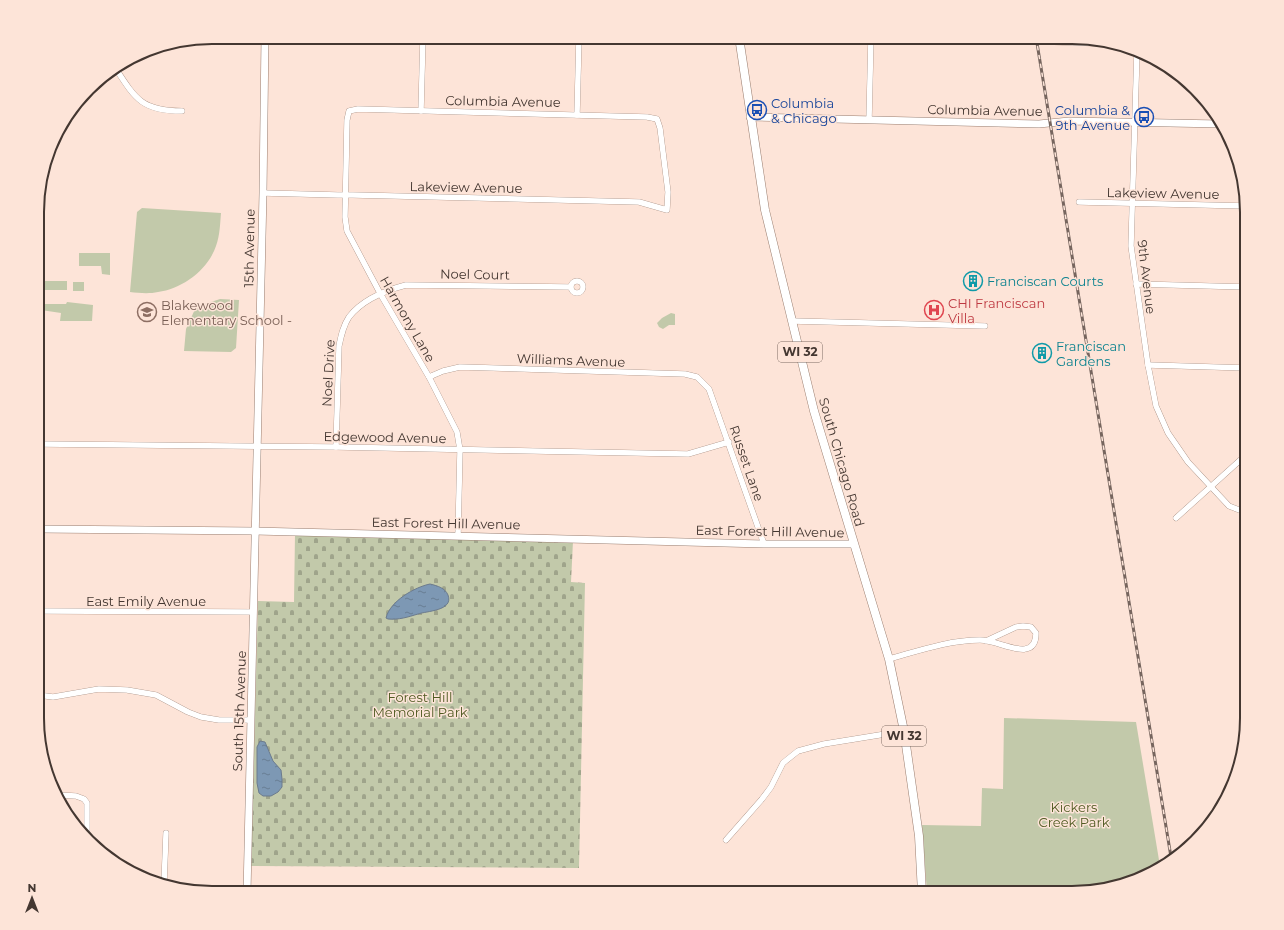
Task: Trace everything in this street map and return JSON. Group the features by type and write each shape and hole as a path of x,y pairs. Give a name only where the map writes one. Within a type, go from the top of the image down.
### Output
{"main road":[{"name":"South Chicago Road","path":"740,44 764,210 814,411 889,659 904,731 919,836 922,886"}],"street":[{"name":"15th Avenue","path":"255,531 265,44"},
{"path":"421,111 423,44"},
{"path":"577,115 579,44"},
{"path":"869,120 871,44"},
{"name":"9th Avenue","path":"1137,57 1130,246 1148,365 1156,406 1168,433 1188,462 1210,486"},
{"path":"119,72 134,94 142,102 154,108 166,111 182,111"},
{"name":"Columbia Avenue","path":"349,111 358,109 647,117 657,119 660,128 668,192 667,210"},
{"name":"Harmony Lane","path":"349,111 347,120 345,195 345,217 347,230 458,432 460,450 458,536"},
{"name":"Columbia Avenue","path":"750,118 1039,124 1069,121 1215,124"},
{"name":"Lakeview Avenue","path":"262,193 639,202 667,210"},
{"name":"Lakeview Avenue","path":"1080,202 1240,206"},
{"name":"Noel Court","path":"382,294 400,287 416,284 570,287"},
{"path":"1136,284 1240,286"},
{"name":"Noel Drive","path":"336,447 339,346 342,330 350,316 364,304 382,294"},
{"path":"792,321 985,326"},
{"path":"1148,365 1240,368"},
{"name":"Williams Avenue","path":"429,378 444,371 460,367 597,370 623,373 685,374 697,377 709,389"},
{"name":"Russet Lane","path":"709,389 764,544"},
{"name":"Edgewood Avenue","path":"44,444 336,447 688,454 729,442"},
{"path":"1176,518 1240,460"},
{"path":"1210,486 1229,506 1240,510"},
{"name":"East Forest Hill Avenue","path":"44,529 255,531 764,544 853,544"},
{"name":"South 15th Avenue","path":"247,886 255,531"},
{"name":"East Emily Avenue","path":"44,611 254,612"},
{"path":"889,659 955,643 986,641 1025,650 1032,646 1035,642 1036,633 1031,627 1023,626 986,641"},
{"path":"44,695 53,697 99,689 127,690 156,695 188,712 201,717 219,720 250,720"},
{"path":"726,840 771,787 783,763 798,751 824,744 904,731"},
{"path":"63,795 82,797 86,801 87,830"},
{"path":"164,879 166,833"}],"green space":[{"path":"142,208 221,213 220,230 212,255 207,263 193,277 176,287 155,293 130,292 137,212"},
{"path":"79,253 110,253 110,275 102,274 101,266 79,266"},
{"path":"45,281 67,281 67,290 45,290"},
{"path":"73,282 84,282 84,291 73,291"},
{"path":"220,299 239,300 236,348 231,352 184,351 186,329 196,307"},
{"path":"67,302 93,305 92,321 60,321 61,313 44,310 44,304 66,304"},
{"path":"671,313 675,314 675,325 669,325 663,329 659,327 657,323"},
{"name":"Forest Hill Memorial Park","path":"295,534 573,541 571,582 585,583 579,868 251,866 258,601 294,602"},
{"name":"Kickers Creek Park","path":"1004,718 1136,722 1159,861 1146,869 1126,877 1094,885 926,886 922,825 981,826 982,788 1003,789"}],"water":[{"path":"430,584 441,588 447,593 449,600 447,604 438,609 403,618 386,618 392,606 404,596 417,588"},
{"path":"260,741 265,742 273,761 281,770 282,787 278,792 271,796 263,796 259,793 257,783 257,747"}],"railway":[{"path":"1037,44 1170,854"}],"place":[{"name":"Columbia & Chicago","path":"757,110"},
{"name":"Columbia & 9th Avenue","path":"1144,117"},
{"name":"Franciscan Courts","path":"973,281"},
{"name":"CHI Franciscan Villa","path":"934,310"},
{"name":"Blakewood Elementary School -","path":"147,312"},
{"name":"Franciscan Gardens","path":"1042,353"}]}
